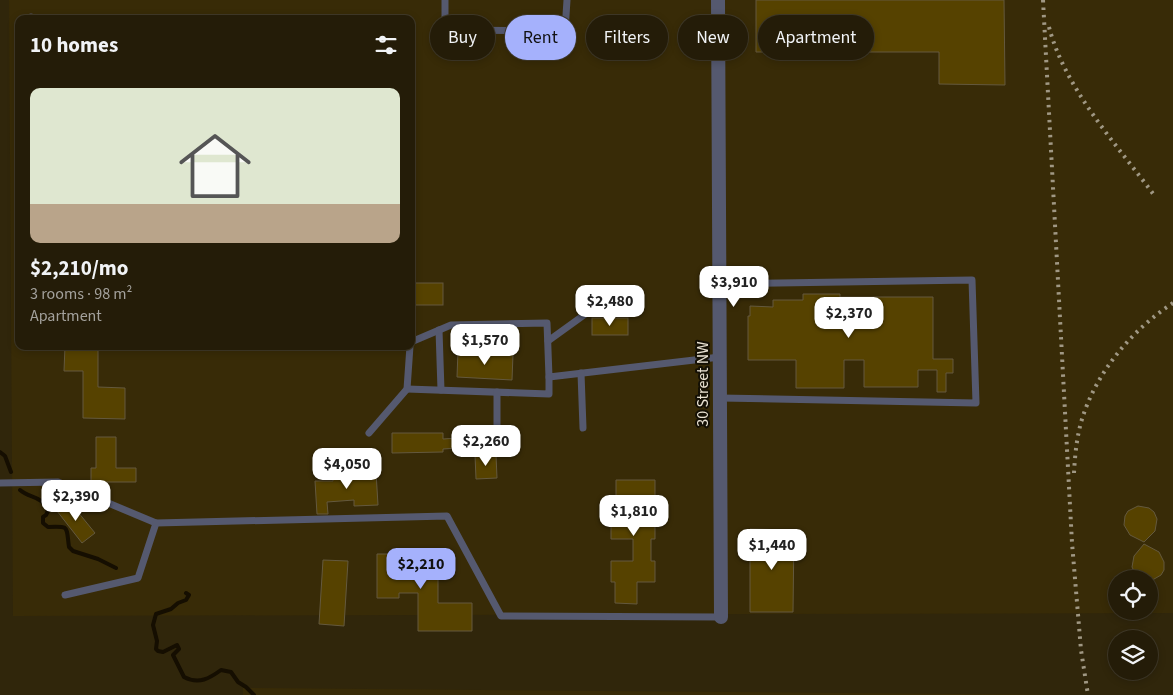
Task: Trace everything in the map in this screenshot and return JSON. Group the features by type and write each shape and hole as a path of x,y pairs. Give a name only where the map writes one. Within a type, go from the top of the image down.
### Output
{"street":[{"name":"30 Street NW","path":"718,0 722,617"}],"lane":[{"path":"445,0 444,30 556,31 565,31 567,0"},
{"path":"720,284 972,280 976,403 720,398"},
{"path":"548,341 591,310"},
{"path":"407,389 549,394 547,323 452,325 415,340"},
{"path":"439,330 441,390"},
{"path":"369,433 407,389 410,350"},
{"path":"549,377 720,357"},
{"path":"581,373 583,428"},
{"path":"497,392 497,432"},
{"path":"0,483 58,482 156,523 447,516 501,616 722,617"},
{"path":"65,595 138,578 156,523"}],"shaded area":[{"path":"9,0 1173,0 1173,613 1158,613 1158,570 1108,570 1108,613 13,616"},
{"path":"243,688 1082,695 243,695"}],"building":[{"path":"756,0 1004,0 1005,85 939,84 939,52 874,52 874,15 758,15 758,52 756,52"},
{"path":"415,283 443,283 443,305 415,305"},
{"path":"803,294 840,294 840,297 933,297 933,359 953,359 953,373 946,373 946,392 937,392 937,370 918,370 918,387 864,387 864,360 844,360 844,388 796,388 796,360 748,360 748,316 750,316 750,306 773,307 773,300 803,300"},
{"path":"592,318 628,318 628,335 592,335"},
{"path":"65,350 98,350 98,387 125,388 125,419 83,418 83,371 64,371"},
{"path":"458,351 513,354 512,380 457,377"},
{"path":"392,433 443,433 443,439 472,437 472,447 443,449 443,452 392,453"},
{"path":"96,437 116,437 116,468 136,468 136,482 91,482 91,468 96,468"},
{"path":"475,455 496,455 497,478 476,479"},
{"path":"376,472 378,505 354,506 354,500 327,502 328,514 317,514 315,481 333,481 333,474"},
{"path":"616,480 655,480 655,539 651,539 651,561 655,561 655,582 637,582 637,604 615,603 615,582 611,582 611,561 633,561 633,539 611,539 611,518 616,518"},
{"path":"69,501 95,533 82,543 57,511"},
{"path":"1138,506 1149,508 1154,512 1157,519 1155,531 1144,542 1130,535 1124,525 1125,516 1128,511"},
{"path":"750,529 794,530 793,612 750,612"},
{"path":"1144,544 1159,552 1164,562 1164,570 1158,577 1158,570 1134,570 1132,567 1134,556"},
{"path":"408,549 429,549 429,560 438,560 438,603 472,603 472,631 418,631 418,593 399,593 399,598 377,598 377,554 408,554"},
{"path":"323,560 348,561 344,626 319,624"}],"waterway":[{"path":"0,452 5,456 11,472"},
{"path":"20,490 39,500 45,506 48,511 43,517 43,523 48,527 64,527 66,529 69,547 73,551 98,559 116,568"},
{"path":"186,593 189,595 186,600 178,603 171,609 156,614 153,625 157,641 156,649 163,652 177,645 179,649 173,655 184,677 199,680 208,678 221,670 231,672 238,682 254,695"}],"railway":[{"path":"1043,0 1072,543 1081,650 1088,695"},
{"path":"1049,27 1057,50 1079,94 1154,195"},
{"path":"1074,473 1081,423 1098,383 1131,338 1158,313 1173,303"}]}
